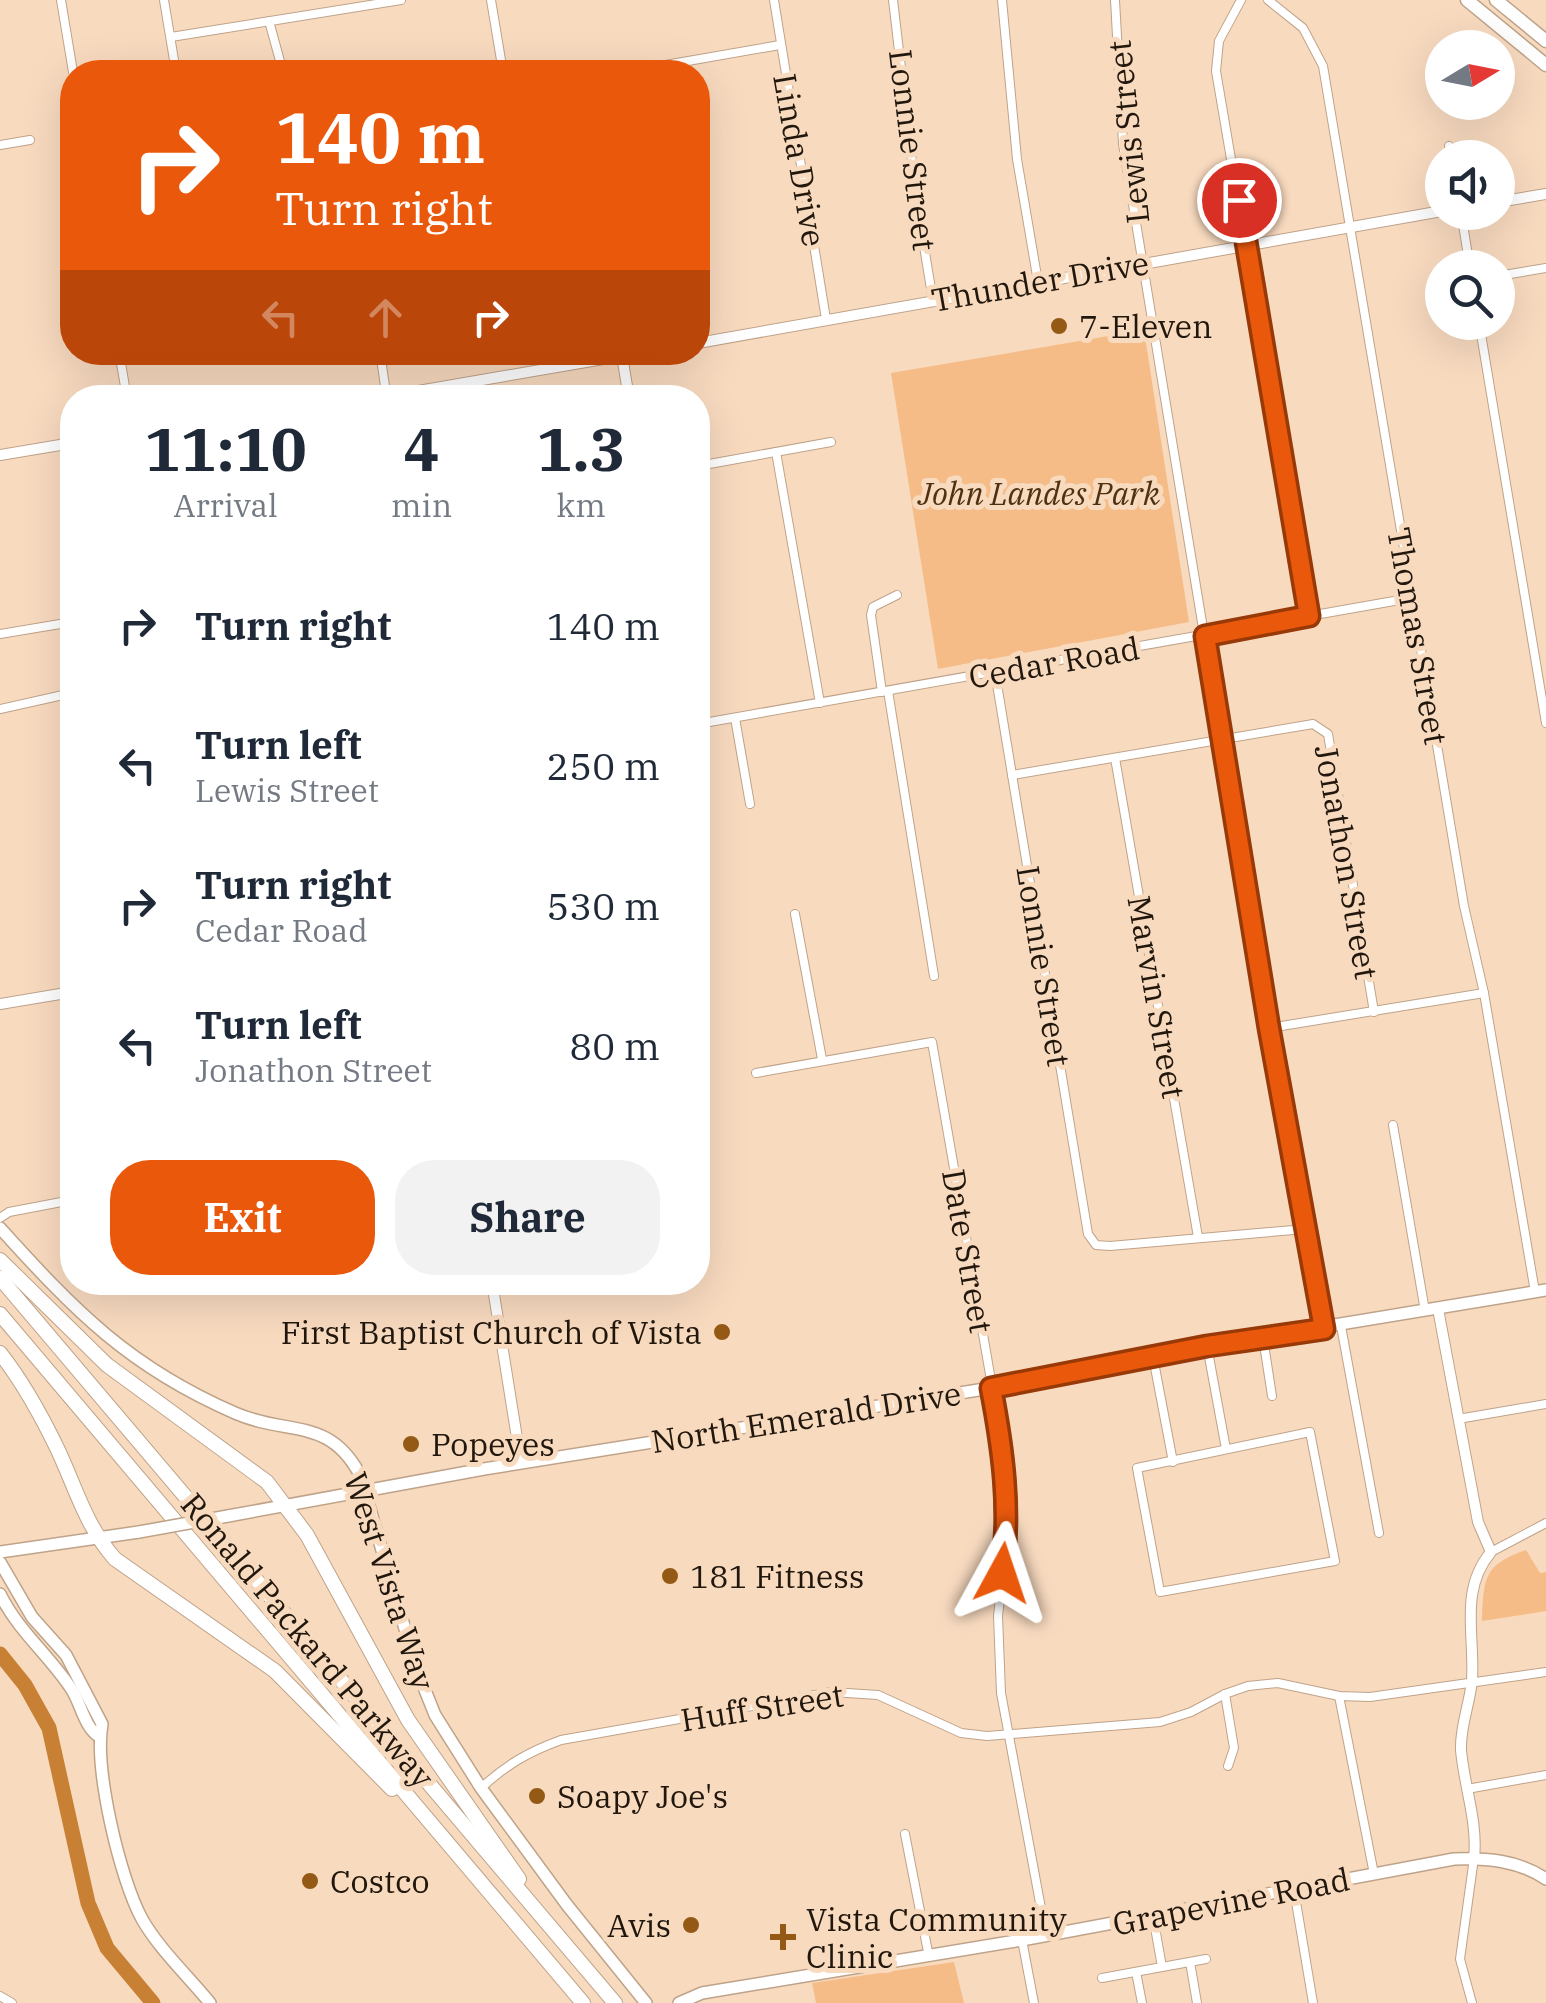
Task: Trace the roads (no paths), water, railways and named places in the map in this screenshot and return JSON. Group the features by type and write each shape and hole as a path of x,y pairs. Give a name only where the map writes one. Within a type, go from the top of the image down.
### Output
{"highway":[{"path":"0,1260 107,1365 267,1482 307,1535 408,1720 507,1857 537,1910"},
{"name":"Ronald Packard Parkway","path":"0,1278 615,2003"},
{"name":"Ronald Packard Parkway","path":"0,1314 583,2003"},
{"path":"0,1353 57,1448 97,1539 115,1559 275,1671 463,1861"}],"main road":[{"path":"1467,0 1546,64"},
{"path":"1496,0 1546,41"},
{"name":"West Vista Way","path":"0,1228 66,1302 118,1347 176,1384 236,1414 332,1439 353,1462 435,1716 480,1788 567,1906 646,2003"},
{"name":"North Emerald Drive","path":"0,1552 139,1532 521,1462 991,1388 1207,1346 1540,1291"},
{"path":"0,1562 32,1618 74,1669 102,1724 100,1737 116,1844 142,1920 210,2003"},
{"path":"0,1594 22,1631 73,1691 93,1734 100,1737"},
{"name":"Grapevine Road","path":"679,2003 720,1990 1474,1858 1522,1866 1546,1879"}],"street":[{"path":"62,0 72,60"},
{"path":"164,0 174,60"},
{"path":"171,37 401,0"},
{"path":"490,0 501,60"},
{"name":"Linda Drive","path":"774,0 826,320"},
{"name":"Lonnie Street","path":"892,0 933,300"},
{"path":"1002,0 1018,159 1038,282"},
{"name":"Lewis Street","path":"1115,0 1123,144 1269,1028 1324,1329"},
{"path":"1241,0 1219,41 1216,71 1309,616"},
{"name":"Thomas Street","path":"1268,0 1303,28 1323,66 1461,886 1540,1291"},
{"path":"269,21 280,60"},
{"path":"693,60 780,45"},
{"path":"0,145 30,140"},
{"path":"1515,199 1546,194"},
{"name":"Thunder Drive","path":"710,341 1425,214"},
{"path":"1515,273 1546,268"},
{"path":"1482,340 1546,723"},
{"path":"451,385 565,365"},
{"path":"710,464 832,442"},
{"path":"0,455 60,444"},
{"path":"776,452 820,703"},
{"path":"897,595 873,607 870,614 934,976"},
{"name":"Cedar Road","path":"710,722 1411,598"},
{"path":"0,634 60,624"},
{"name":"Lonnie Street","path":"995,672 1088,1234 1096,1244 1110,1246 1198,1237"},
{"path":"0,709 60,696"},
{"path":"735,718 750,804"},
{"name":"Jonathon Street","path":"1222,739 1307,725 1321,726 1328,734 1374,1012"},
{"path":"1012,775 1222,739"},
{"name":"Marvin Street","path":"1116,758 1198,1237"},
{"path":"756,1073 822,1060 795,914"},
{"path":"1269,1028 1484,993"},
{"path":"0,1004 60,994"},
{"name":"Date Street","path":"822,1060 932,1042 1006,1482 1006,1546 998,1633 1002,1693 1046,1935"},
{"path":"1393,1125 1478,1522 1491,1552"},
{"path":"0,1218 9,1212 60,1202"},
{"path":"1198,1237 1306,1229"},
{"path":"494,1295 521,1462"},
{"path":"1341,1326 1379,1534"},
{"path":"1263,1338 1272,1396"},
{"path":"1207,1346 1226,1450"},
{"path":"1154,1357 1173,1462"},
{"path":"1458,1419 1546,1404"},
{"path":"1310,1432 1334,1560 1160,1592 1137,1468 1226,1450 1310,1432"},
{"path":"1472,2003 1460,1959 1476,1840 1462,1734 1472,1684 1469,1602 1483,1561 1491,1552 1546,1523"},
{"name":"Huff Street","path":"480,1788 506,1764 561,1740 832,1692 878,1695 961,1733 1009,1734 1160,1722 1248,1686 1278,1682 1340,1696 1370,1697 1546,1672"},
{"path":"1225,1694 1234,1748 1228,1766"},
{"path":"1340,1696 1374,1874"},
{"path":"1467,1788 1546,1774"},
{"path":"905,1834 928,1956"},
{"path":"1294,1890 1313,2003"},
{"path":"1153,1916 1162,1967"},
{"path":"1022,1940 1034,2003"},
{"path":"1102,1978 1206,1959"},
{"path":"1190,1962 1197,2003"},
{"path":"1136,1972 1142,2003"},
{"path":"0,1996 12,2003"}],"waterway":[{"path":"0,1654 25,1685 49,1728 88,1903 107,1948 153,2003"}],"place":[{"name":"7-Eleven","path":"1059,326"},
{"name":"First Baptist Church of Vista","path":"722,1332"},
{"name":"Popeyes","path":"411,1444"},
{"name":"181 Fitness","path":"670,1576"},
{"name":"Soapy Joe's","path":"537,1796"},
{"name":"Costco","path":"310,1881"},
{"name":"Avis","path":"691,1925"},
{"name":"Vista Community Clinic","path":"783,1937"}],"park label":[{"name":"John Landes Park","path":"1039,493"}]}
